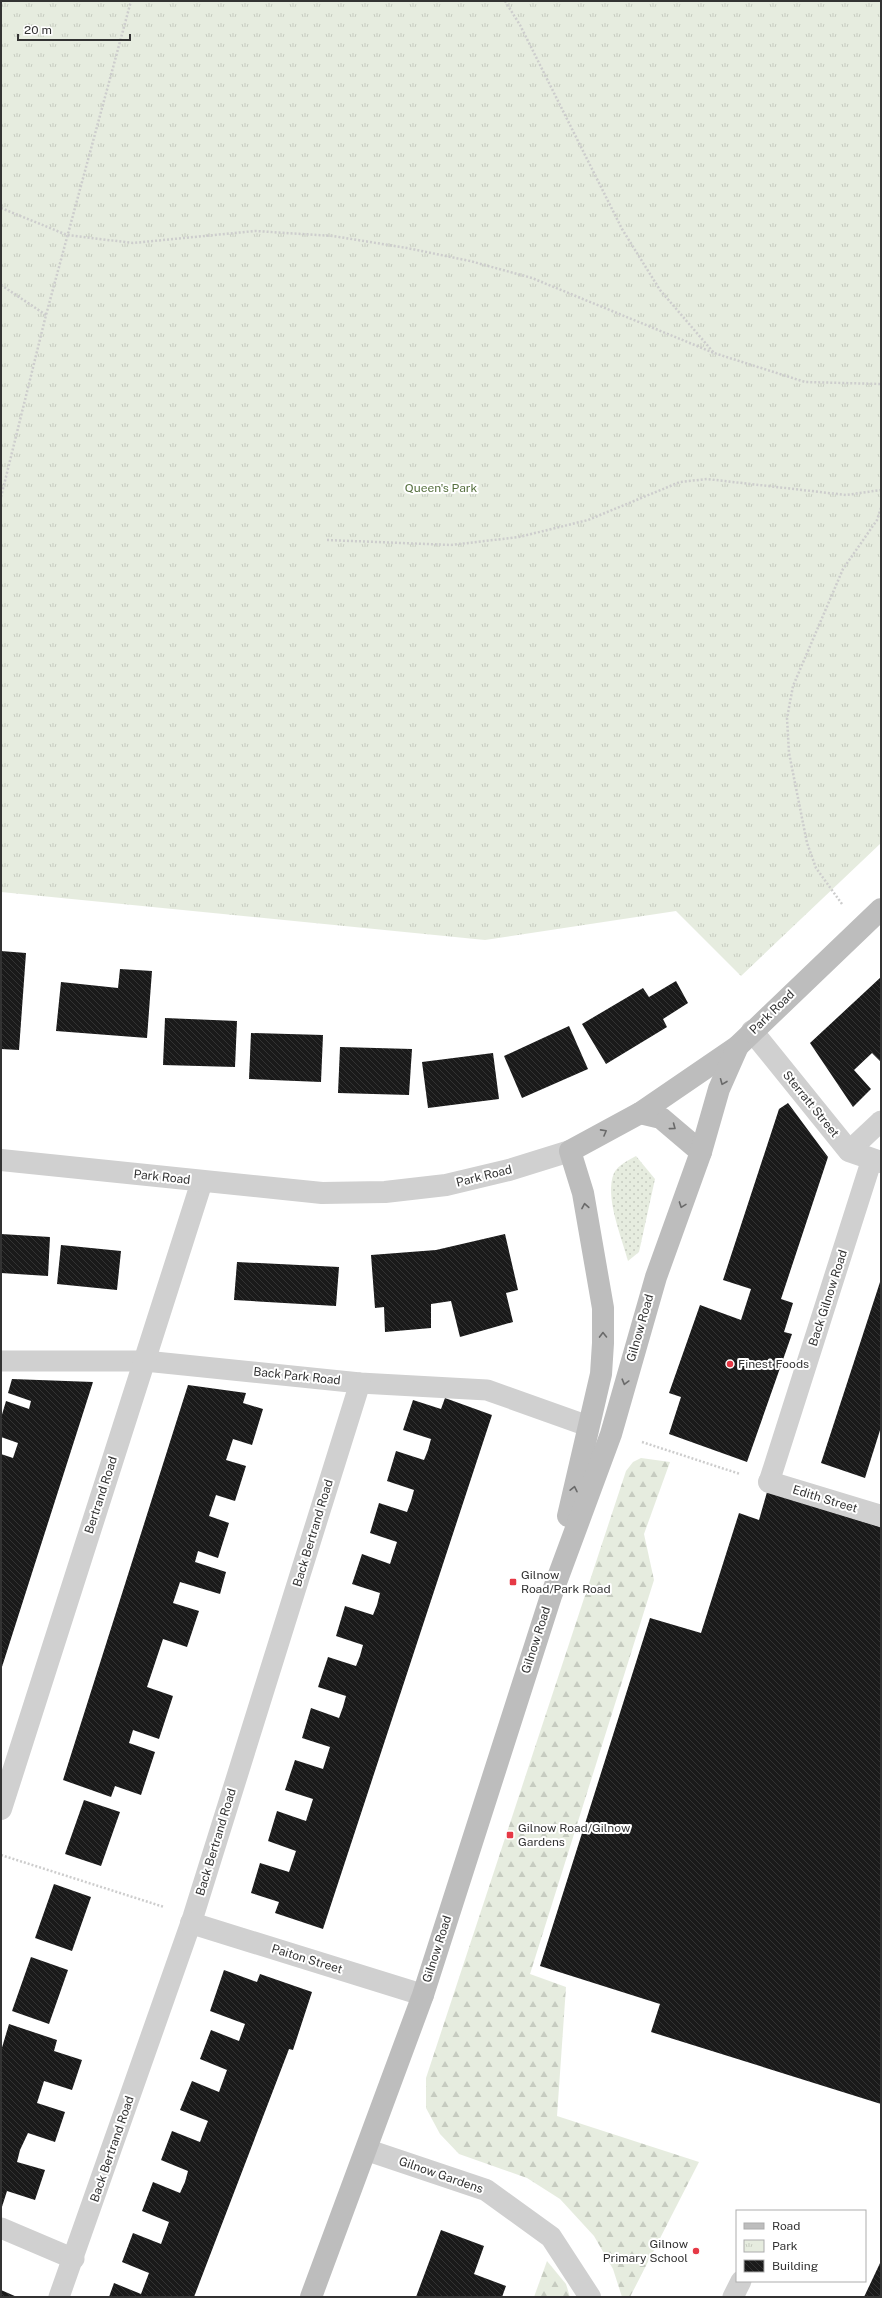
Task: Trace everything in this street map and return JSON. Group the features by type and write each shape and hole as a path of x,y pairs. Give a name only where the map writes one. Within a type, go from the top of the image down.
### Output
{"main road":[{"name":"Park Road","path":"570,1151 640,1113 745,1038 881,909"},
{"name":"Gilnow Road","path":"311,2297 367,2150 423,1995 551,1596 611,1434 656,1277 720,1090 745,1038"},
{"path":"640,1113 661,1118 700,1152"},
{"name":"Gilnow Road","path":"551,1596 588,1426 601,1374 603,1308 583,1193 570,1151"}],"street":[{"name":"Sterratt Street","path":"745,1038 849,1151"},
{"name":"Park Road","path":"1,1160 322,1193 385,1192 446,1185 509,1170 570,1151"},
{"path":"849,1151 876,1161"},
{"name":"Bertrand Road","path":"1,1809 202,1181"},
{"name":"Edith Street","path":"769,1482 881,1516"},
{"name":"Paiton Street","path":"191,1922 423,1995"},
{"name":"Gilnow Gardens","path":"367,2150 486,2190 551,2237 590,2297"}],"lane":[{"path":"849,1151 881,1121"},
{"name":"Back Gilnow Road","path":"769,1482 876,1161"},
{"name":"Back Park Road","path":"1,1361 145,1361 360,1382 487,1390 588,1426"},
{"name":"Back Bertrand Road","path":"59,2297 74,2259 191,1922 360,1382"},
{"path":"1,2228 74,2259"},
{"path":"732,2297 740,2282"}],"path":[{"path":"1,497 46,315 131,1"},
{"path":"505,1 520,25 622,229 660,290 714,353"},
{"path":"1,208 67,235 133,243 255,231 333,236 406,248 470,261 532,278 714,353 805,382 881,384"},
{"path":"1,285 46,315"},
{"path":"327,540 451,544 519,537 588,520 680,482 706,479 846,495 881,490"},
{"path":"860,928 816,868 807,843 789,752 787,718 793,686 843,569 877,520 881,508"},
{"path":"652,1445 717,1468"},
{"path":"1,1855 166,1908"}],"green space":[{"name":"Queen's Park","path":"1,1 881,1 881,843 741,976 676,911 485,940 1,892"},
{"path":"636,1156 655,1179 639,1252 628,1261 612,1205 611,1182 614,1173 618,1168"},
{"path":"641,1458 670,1462 644,1534 654,1580 530,1974 566,1987 557,2116 699,2162 630,2297 622,2297 613,2269 594,2236 560,2199 527,2178 459,2154 440,2134 426,2108 426,2078 626,1471 633,1462"},
{"path":"547,2261 566,2284 570,2297 534,2297"}],"building":[{"path":"1,951 26,953 19,1050 1,1049"},
{"path":"120,969 152,971 147,1038 56,1031 61,982 118,988"},
{"path":"881,977 881,1062 872,1053 854,1070 871,1089 853,1107 810,1043"},
{"path":"676,981 688,1003 663,1019 667,1027 606,1064 582,1024 643,988 649,997"},
{"path":"165,1018 237,1021 235,1067 163,1065"},
{"path":"569,1026 588,1069 522,1098 504,1056"},
{"path":"251,1033 323,1035 321,1082 249,1079"},
{"path":"340,1047 412,1049 409,1095 338,1093"},
{"path":"493,1053 499,1099 428,1108 422,1062"},
{"path":"788,1103 828,1157 781,1299 793,1303 784,1332 792,1334 747,1462 669,1434 681,1397 669,1393 700,1305 741,1320 751,1289 723,1280 779,1109"},
{"path":"1,1234 50,1237 48,1276 1,1273"},
{"path":"505,1234 518,1290 506,1293 513,1322 460,1337 451,1301 431,1304 431,1328 385,1332 384,1307 375,1308 371,1255 436,1250"},
{"path":"61,1245 121,1251 117,1290 57,1284"},
{"path":"237,1262 339,1267 336,1306 234,1300"},
{"path":"881,1279 881,1427 865,1478 821,1463"},
{"path":"12,1379 93,1382 1,1670 1,1454 13,1458 18,1443 1,1437 1,1418 6,1401 29,1409 31,1401 8,1393"},
{"path":"188,1385 246,1393 243,1403 263,1409 252,1445 233,1439 226,1460 246,1466 235,1501 216,1495 209,1516 229,1523 218,1558 198,1551 195,1562 226,1572 220,1594 180,1582 173,1603 199,1611 187,1647 163,1639 147,1687 173,1696 159,1739 133,1730 129,1743 155,1752 141,1795 115,1786 111,1797 63,1780"},
{"path":"445,1398 492,1415 323,1929 275,1913 279,1902 251,1893 260,1863 289,1872 296,1851 268,1841 277,1811 306,1821 313,1799 285,1790 295,1760 323,1769 330,1747 302,1738 311,1708 339,1718 343,1707 346,1696 318,1687 328,1657 356,1666 360,1656 363,1645 336,1636 345,1606 373,1615 377,1605 380,1593 352,1584 362,1554 390,1564 397,1542 370,1533 379,1503 407,1512 411,1501 414,1490 387,1481 396,1451 424,1460 428,1450 431,1439 403,1430 413,1400 441,1409"},
{"path":"767,1492 881,1527 881,2104 651,2032 660,2004 540,1966 650,1618 701,1633 739,1513 759,1520"},
{"path":"84,1800 120,1812 101,1866 65,1854"},
{"path":"54,1884 91,1897 72,1951 35,1938"},
{"path":"31,1957 68,1970 49,2024 12,2011"},
{"path":"224,1970 257,1982 260,1974 312,1992 293,2050 289,2049 194,2297 109,2297 114,2283 141,2294 149,2273 122,2262 133,2233 161,2244 169,2222 142,2211 153,2182 180,2193 185,2182 188,2171 161,2160 172,2131 200,2142 208,2121 180,2110 192,2081 219,2092 227,2070 200,2059 211,2030 239,2041 245,2024 210,2011"},
{"path":"9,2024 57,2040 54,2051 82,2060 72,2090 44,2081 37,2103 65,2112 55,2142 28,2133 20,2150 17,2162 45,2170 35,2200 7,2191 1,2210 1,2051"},
{"path":"441,2230 484,2246 474,2274 506,2286 502,2297 416,2297"},
{"path":"881,2261 881,2297 864,2297"},
{"path":"1,2290 17,2297 1,2297"}],"place":[{"name":"Finest Foods","path":"730,1364"},
{"name":"Gilnow Road/Park Road","path":"513,1582"},
{"name":"Gilnow Road/Gilnow Gardens","path":"510,1835"},
{"name":"Gilnow Primary School","path":"696,2251"}]}
